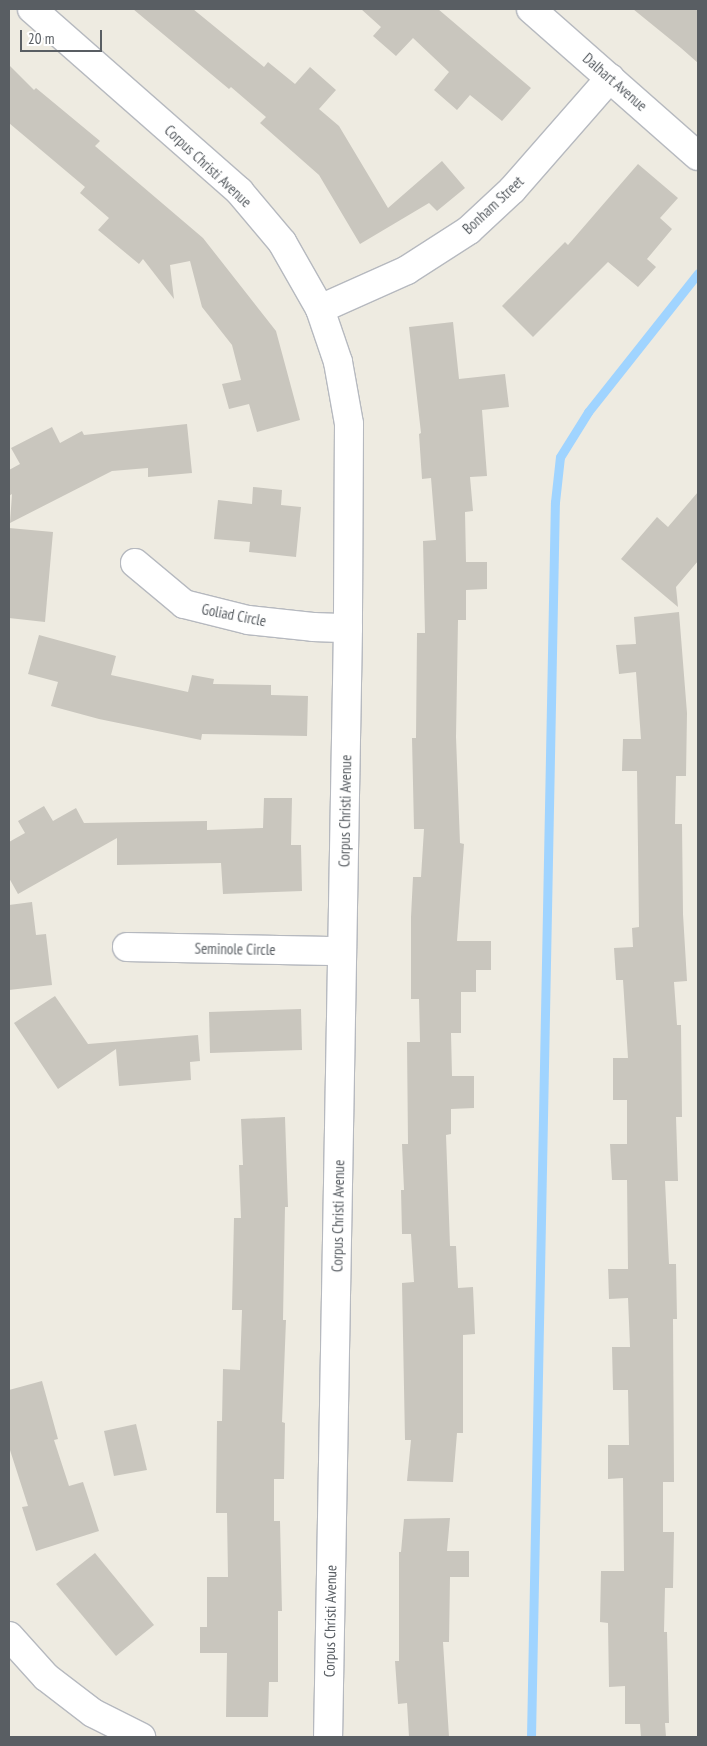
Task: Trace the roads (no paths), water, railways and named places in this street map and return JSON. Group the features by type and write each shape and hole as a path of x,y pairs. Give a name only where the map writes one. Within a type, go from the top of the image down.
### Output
{"street":[{"name":"Corpus Christi Avenue","path":"32,9 239,191 282,242 320,309 338,362 349,424 348,628 328,1737"},
{"name":"Dalhart Avenue","path":"531,9 698,156"},
{"name":"Bonham Street","path":"320,309 408,270 469,230 512,190 610,78"},
{"name":"Goliad Circle","path":"135,564 184,604 248,620 313,627 348,628"},
{"name":"Seminole Circle","path":"127,947 342,951"},
{"path":"9,1636 46,1677 93,1713 141,1737"}],"waterway":[{"path":"531,1737 555,502 560,457 588,412 698,273"}]}
